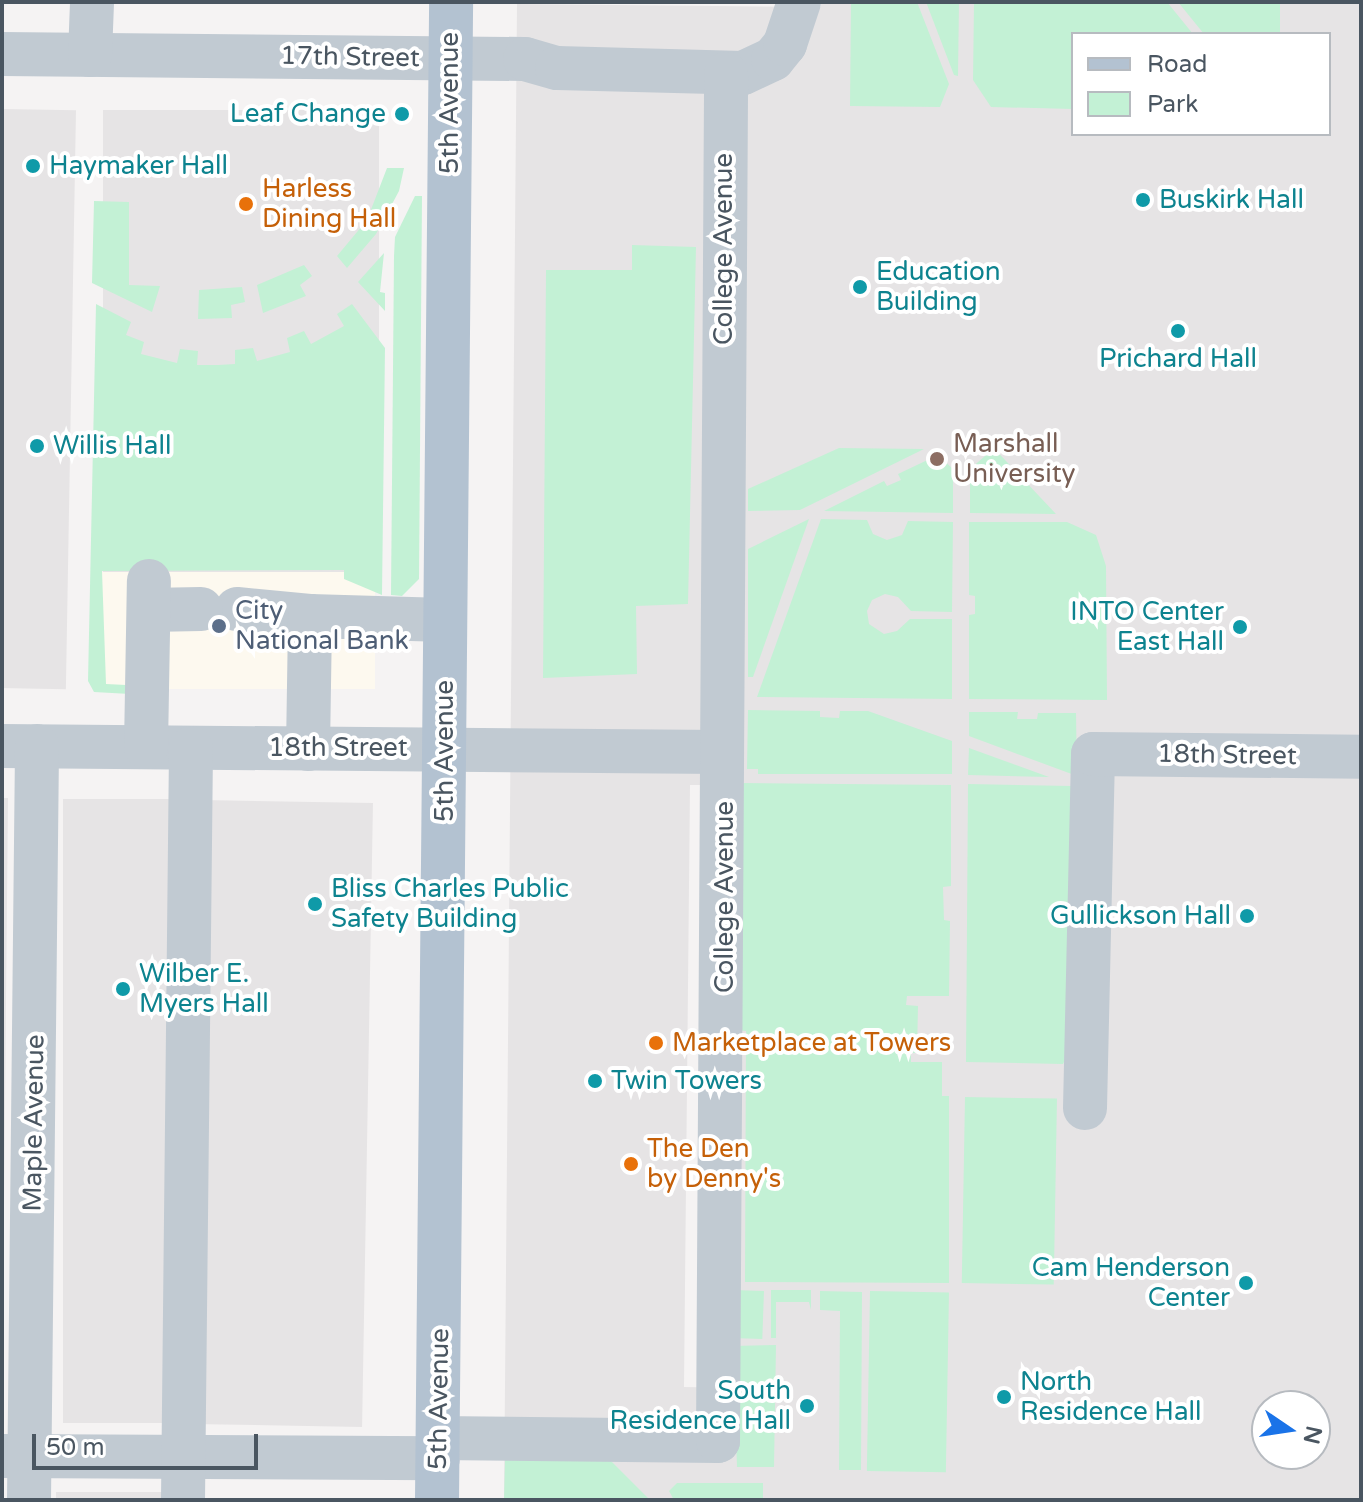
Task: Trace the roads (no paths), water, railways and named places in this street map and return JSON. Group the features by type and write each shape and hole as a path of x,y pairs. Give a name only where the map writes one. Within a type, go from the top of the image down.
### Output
{"main road":[{"name":"5th Avenue","path":"438,1465 451,2"}],"street":[{"path":"90,55 92,2"},
{"name":"17th Street","path":"2,54 525,59 557,68 743,73 773,59 793,26 799,2"},
{"name":"College Avenue","path":"438,1465 718,1441 725,782 721,752 726,74"},
{"path":"146,747 149,595 219,609 310,616 445,620"},
{"path":"308,749 310,616"},
{"name":"18th Street","path":"20,746 721,752"},
{"name":"Maple Avenue","path":"20,746 16,1456 29,1500"},
{"path":"183,1500 191,748"},
{"name":"18th Street","path":"1085,1108 1093,754 1361,757"},
{"path":"16,1456 185,1457 438,1465"}],"place":[{"name":"Leaf Change","path":"402,114"},
{"name":"Haymaker Hall","path":"33,166"},
{"name":"Buskirk Hall","path":"1143,200"},
{"name":"Harless Dining Hall","path":"246,204"},
{"name":"Education Building","path":"860,287"},
{"name":"Prichard Hall","path":"1178,331"},
{"name":"Willis Hall","path":"37,446"},
{"name":"Marshall University","path":"937,459"},
{"name":"City National Bank","path":"219,626"},
{"name":"INTO Center East Hall","path":"1240,627"},
{"name":"Bliss Charles Public Safety Building","path":"315,904"},
{"name":"Gullickson Hall","path":"1247,916"},
{"name":"Wilber E. Myers Hall","path":"123,989"},
{"name":"Marketplace at Towers","path":"656,1043"},
{"name":"Twin Towers","path":"595,1081"},
{"name":"The Den by Denny's","path":"631,1164"},
{"name":"Cam Henderson Center","path":"1246,1283"},
{"name":"North Residence Hall","path":"1004,1397"},
{"name":"South Residence Hall","path":"807,1406"}]}
